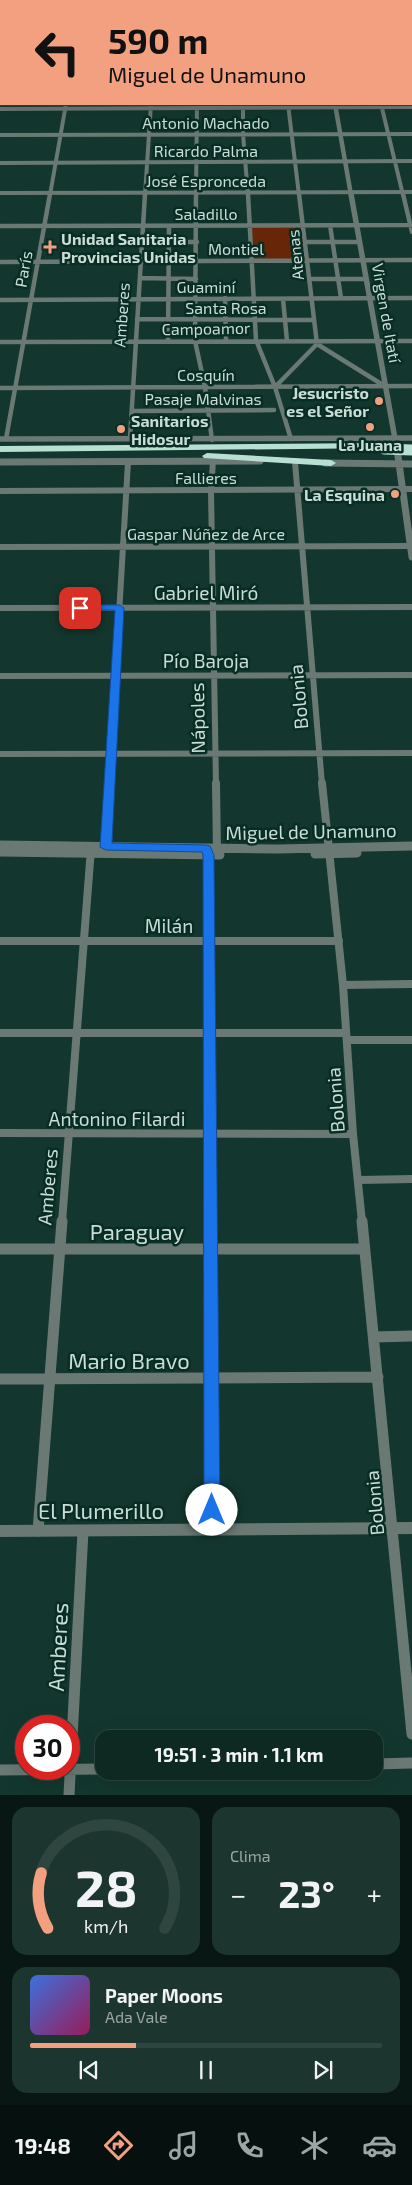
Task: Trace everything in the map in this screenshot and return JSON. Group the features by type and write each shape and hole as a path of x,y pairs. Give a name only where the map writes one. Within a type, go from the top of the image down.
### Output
{"highway":[{"path":"0,455 138,450 275,439"},
{"path":"1,443 45,449 412,448"},
{"path":"138,450 331,463"}],"street":[{"path":"0,108 65,106 412,107"},
{"name":"París","path":"1,443 15,388 65,106"},
{"name":"Amberes","path":"130,439 151,106"},
{"path":"197,106 195,341 205,387 212,440"},
{"path":"243,106 243,134 256,340 275,387 291,439"},
{"name":"Atenas","path":"289,106 316,342"},
{"name":"Virgen de Itatí","path":"335,106 400,464 412,557"},
{"path":"381,106 412,232"},
{"name":"Antonio Machado","path":"0,135 412,134"},
{"name":"Ricardo Palma","path":"0,163 412,162"},
{"name":"José Espronceda","path":"0,193 412,192"},
{"path":"330,225 341,298"},
{"name":"Saladillo","path":"0,226 411,225"},
{"path":"168,341 169,226"},
{"path":"142,242 197,242"},
{"path":"306,242 359,242"},
{"name":"Montiel","path":"0,262 412,260"},
{"path":"140,278 196,279"},
{"path":"310,279 366,279"},
{"path":"226,298 226,341"},
{"name":"Guaminí","path":"0,300 412,298"},
{"path":"283,299 287,341"},
{"name":"Santa Rosa","path":"138,319 314,320"},
{"name":"Campoamor","path":"0,342 256,340 316,342 412,340"},
{"path":"275,387 316,342 374,381 386,386"},
{"name":"Cosquín","path":"0,388 412,386"},
{"name":"Pasaje Malvinas","path":"133,411 274,410"},
{"path":"1,443 130,439 412,438"},
{"path":"0,462 213,461 412,464"},
{"name":"Nápoles","path":"212,1529 209,1032 214,754 211,490 213,461"},
{"path":"106,850 128,462"},
{"name":"Bolonia","path":"295,462 319,753 343,986 353,1134 412,1734"},
{"name":"Fallieres","path":"0,491 412,489"},
{"name":"Gaspar Núñez de Arce","path":"0,547 411,546"},
{"name":"Gabriel Miró","path":"0,608 412,607"},
{"name":"Pío Baroja","path":"0,676 412,675"},
{"path":"0,754 412,754"},
{"name":"Miguel de Unamuno","path":"0,845 91,850"},
{"name":"Miguel de Unamuno","path":"0,852 106,850 212,852 329,850 412,846"},
{"name":"Amberes","path":"38,1531 91,850"},
{"name":"Miguel de Unamuno","path":"329,850 412,852"},
{"name":"Milán","path":"0,941 339,941"},
{"path":"343,986 412,984"},
{"path":"0,1033 209,1032 412,1040"},
{"name":"Antonino Filardi","path":"0,1134 353,1134"},
{"path":"359,1180 412,1179"},
{"name":"Paraguay","path":"0,1249 364,1249"},
{"path":"374,1337 412,1336"},
{"name":"Mario Bravo","path":"0,1379 378,1377"},
{"name":"El Plumerillo","path":"0,1531 84,1532 412,1528"},
{"name":"Amberes","path":"73,1715 84,1532"},
{"path":"383,1764 412,1763"},
{"path":"80,1770 95,1769"},
{"path":"0,1770 15,1770"},
{"name":"Amberes","path":"69,1795 70,1780"}],"shaded area":[{"path":"304,225 307,260 252,260 250,226"}],"place":[{"name":"Unidad Sanitaria Provincias Unidas","path":"50,247"},
{"name":"Jesucristo es el Señor","path":"379,401"},
{"name":"La Juana","path":"370,427"},
{"name":"Sanitarios Hidosur","path":"121,429"},
{"name":"La Esquina","path":"395,494"}],"route":[{"path":"80,608 120,608 106,847 206,849 209,855 212,1510"}]}
